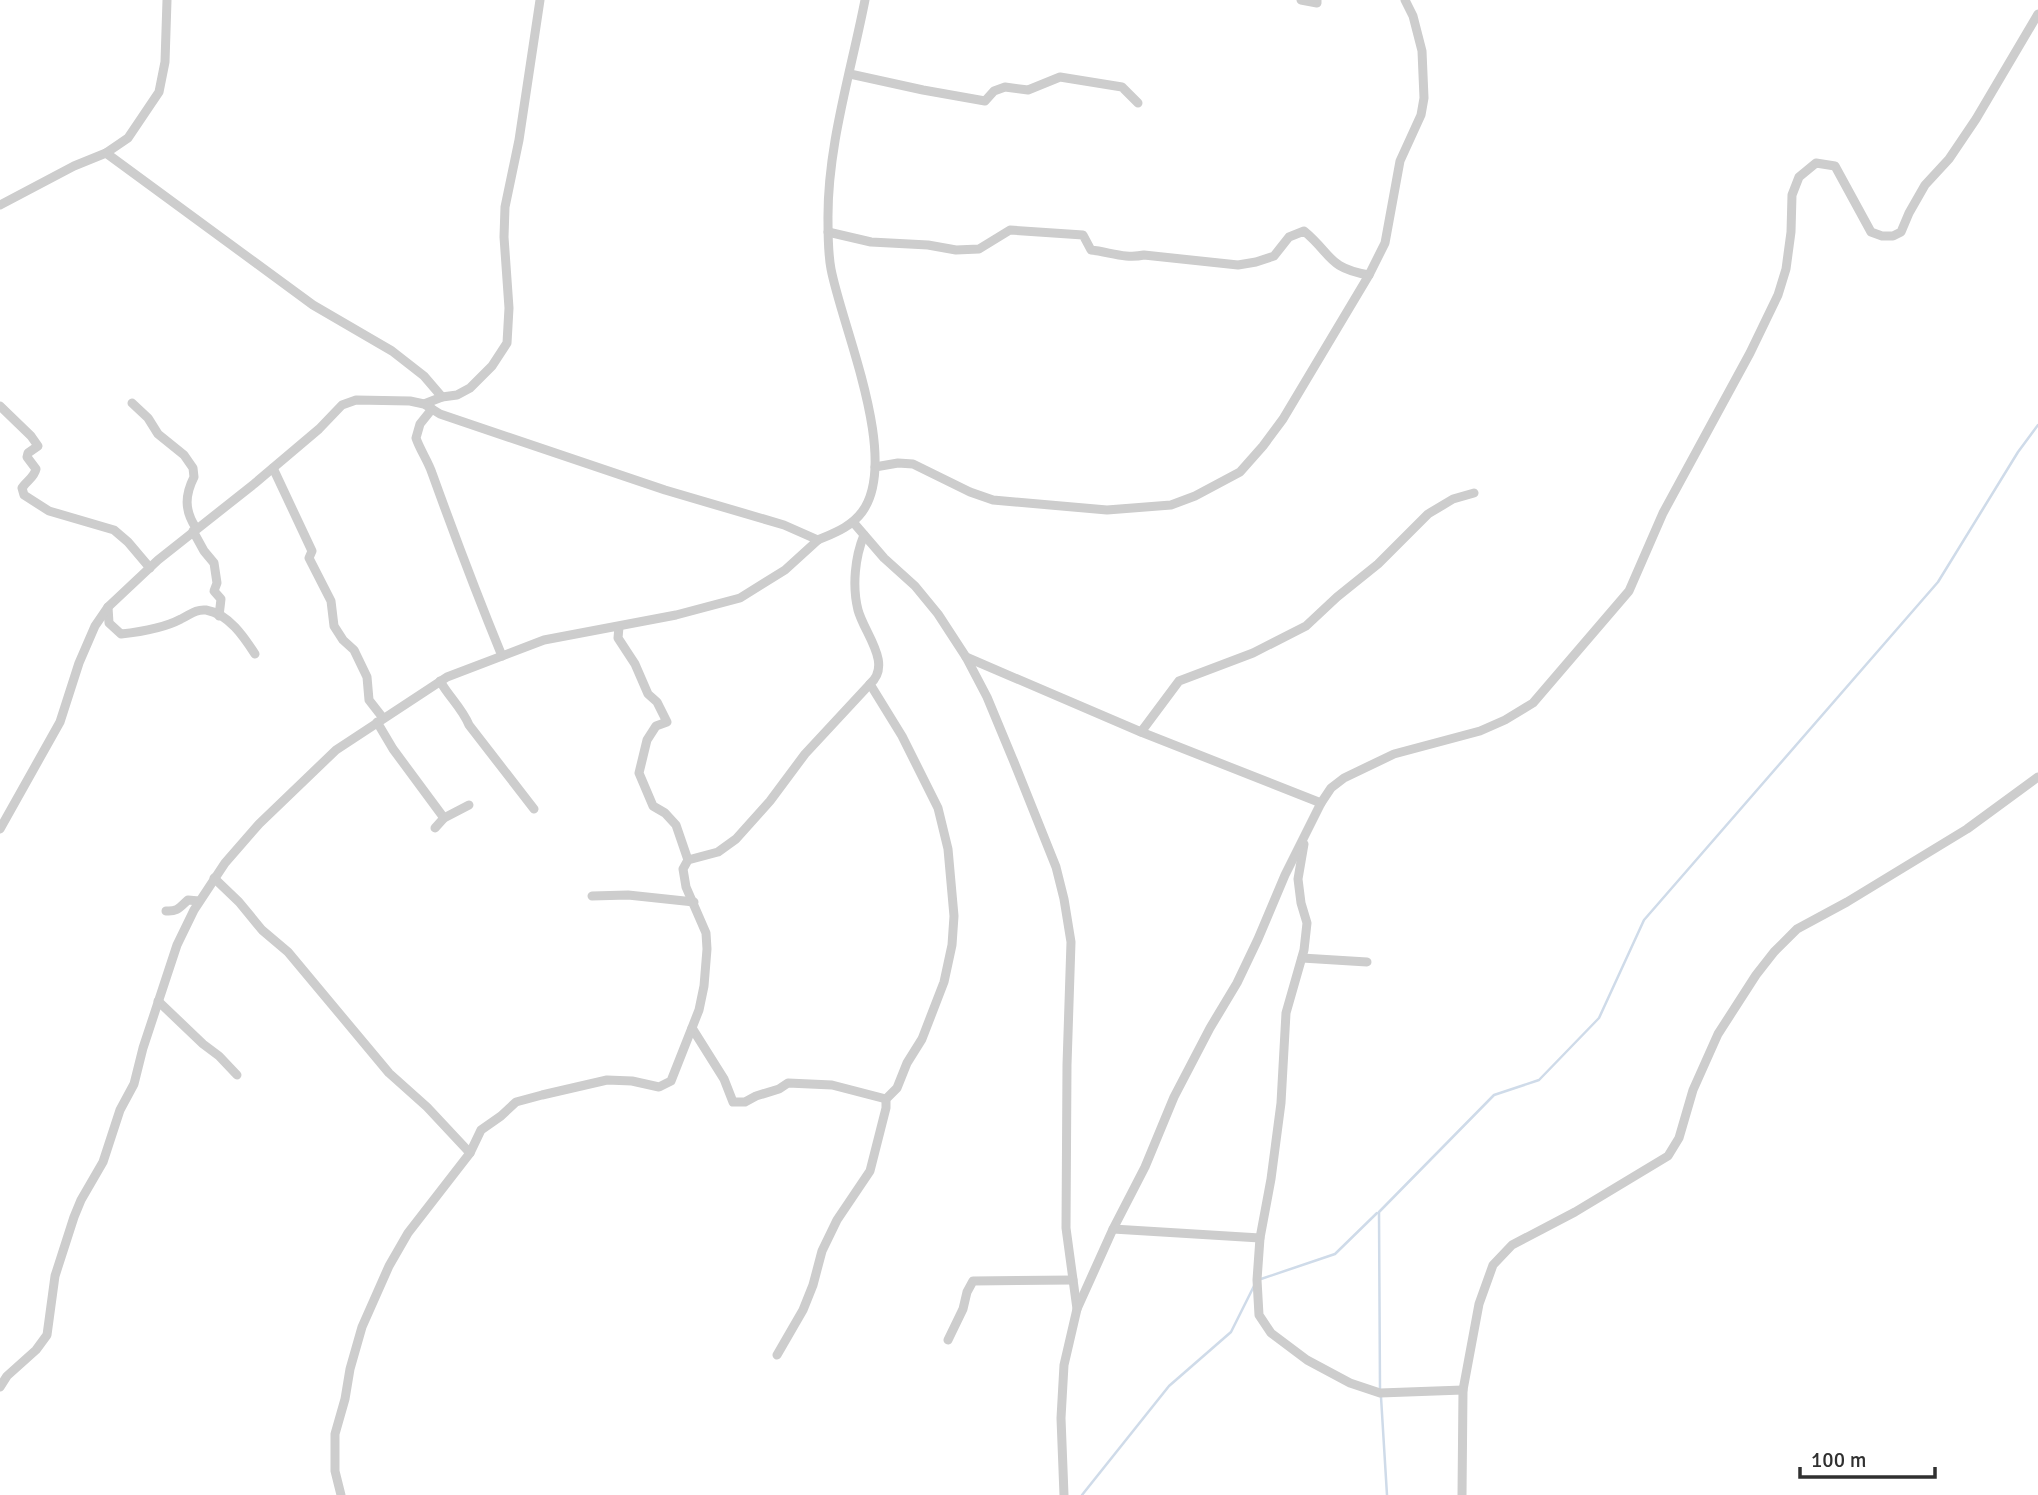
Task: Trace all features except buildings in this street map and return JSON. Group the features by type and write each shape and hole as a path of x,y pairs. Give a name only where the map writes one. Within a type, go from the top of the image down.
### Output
{"street":[{"path":"0,205 74,166 106,153 128,138 159,92 165,62 167,0"},
{"path":"502,656 464,562 432,470 415,439 428,407 442,397 457,395 470,388 492,366 509,336 505,207 519,140 540,0"},
{"path":"0,1387 7,1376 37,1350 47,1335 55,1276 74,1217 103,1162 120,1110 134,1084 177,945 214,878 259,824 336,750 440,681 544,640 677,615 740,598 785,570 818,540 853,522 864,510 871,494 875,467 864,382 831,270 828,232 831,168 865,0"},
{"path":"1301,0 1317,3 1317,0"},
{"path":"875,467 913,464 970,492 993,500 1107,510 1171,505 1195,496 1240,472 1264,446 1290,408 1369,275 1385,243 1400,161 1421,115 1424,98 1422,51 1413,16 1405,0"},
{"path":"1064,1495 1061,1418 1064,1365 1077,1309 1145,1167 1174,1097 1258,939 1285,875 1331,788 1344,778 1394,754 1480,730 1505,720 1533,702 1629,591 1662,513 1750,353 1778,295 1786,269 1792,195 1799,177 1816,163 1835,166 1871,232 1893,236 1901,232 1925,185 1949,159 1976,119 2038,14"},
{"path":"850,74 985,101 994,91 1005,87 1028,90 1060,77 1122,88 1138,103"},
{"path":"106,153 313,305 392,351 424,376 442,397"},
{"path":"828,232 872,242 928,245 956,250 979,249 1010,230 1041,231 1083,235 1091,250 1109,252 1129,259 1144,255 1238,265 1273,256 1289,237 1304,231 1319,243 1328,258 1340,267 1369,275"},
{"path":"0,829 60,722 94,626 108,607 194,529 319,429 342,405 356,400 410,401 440,414 665,490 784,525 818,540"},
{"path":"132,403 148,418 158,434 178,449 193,468 194,477 186,491 191,521 204,551 214,563 217,583 214,591 221,600 219,616"},
{"path":"0,406 38,446 28,453 27,457 36,468 33,478 26,481 22,488 24,495 49,510 114,530 150,568"},
{"path":"273,468 312,551 309,558 331,601 334,626 354,650 368,677 369,700 393,749 444,818"},
{"path":"1141,732 1179,681 1253,653 1306,626 1378,565 1428,514 1453,499 1474,493"},
{"path":"853,522 884,558 915,586 938,614 966,657 987,697 1056,867 1071,942 1066,1228 1077,1309"},
{"path":"688,860 718,852 736,839 770,801 805,754 870,684 880,669 858,609 857,551 864,535"},
{"path":"108,607 109,623 121,634 165,625 182,619 191,612 206,610 243,634 255,654"},
{"path":"341,1495 335,1471 335,1434 362,1327 389,1266 408,1233 470,1153 481,1130 516,1102 607,1080 632,1081 659,1087 667,1084 692,1028 704,986 706,933 683,875 688,860 681,834 665,813 653,806 639,773 648,740 656,726 667,722 656,702 648,694 635,664 618,638 619,627"},
{"path":"966,657 1319,807"},
{"path":"440,681 451,700 464,713 469,725 534,809"},
{"path":"777,1355 803,1310 822,1251 832,1230 870,1171 886,1099 897,1088 907,1063 922,1039 944,982 952,946 954,916 948,849 937,808 902,736 870,684"},
{"path":"1462,1495 1463,1390 1479,1304 1493,1265 1512,1245 1575,1212 1668,1156 1679,1138 1693,1090 1718,1034 1756,975 1797,929 1958,835 2038,777"},
{"path":"435,828 444,818 470,805"},
{"path":"1319,807 1314,826 1304,843 1298,879 1307,923 1302,958 1286,1013 1281,1102 1271,1179 1259,1238 1259,1315 1271,1333 1307,1360 1350,1383 1380,1393 1463,1390"},
{"path":"214,878 234,896 262,930 288,952 390,1073 427,1107 470,1153"},
{"path":"592,896 628,895 694,902"},
{"path":"166,911 180,909 188,900 199,901"},
{"path":"1302,958 1367,962"},
{"path":"158,1001 203,1044 219,1055 237,1075"},
{"path":"692,1028 724,1079 733,1102 745,1102 788,1083 832,1085 886,1099"},
{"path":"1113,1229 1259,1238"},
{"path":"948,1340 973,1282 1073,1280"}],"waterway":[{"path":"1380,1390 1379,1212 1494,1095 1539,1080 1599,1018 1644,920 1938,582 2018,452 2038,425"},
{"path":"1261,1279 1335,1254 1377,1213"},
{"path":"1082,1495 1169,1386 1231,1332 1254,1286"},
{"path":"1381,1397 1387,1495"}]}
